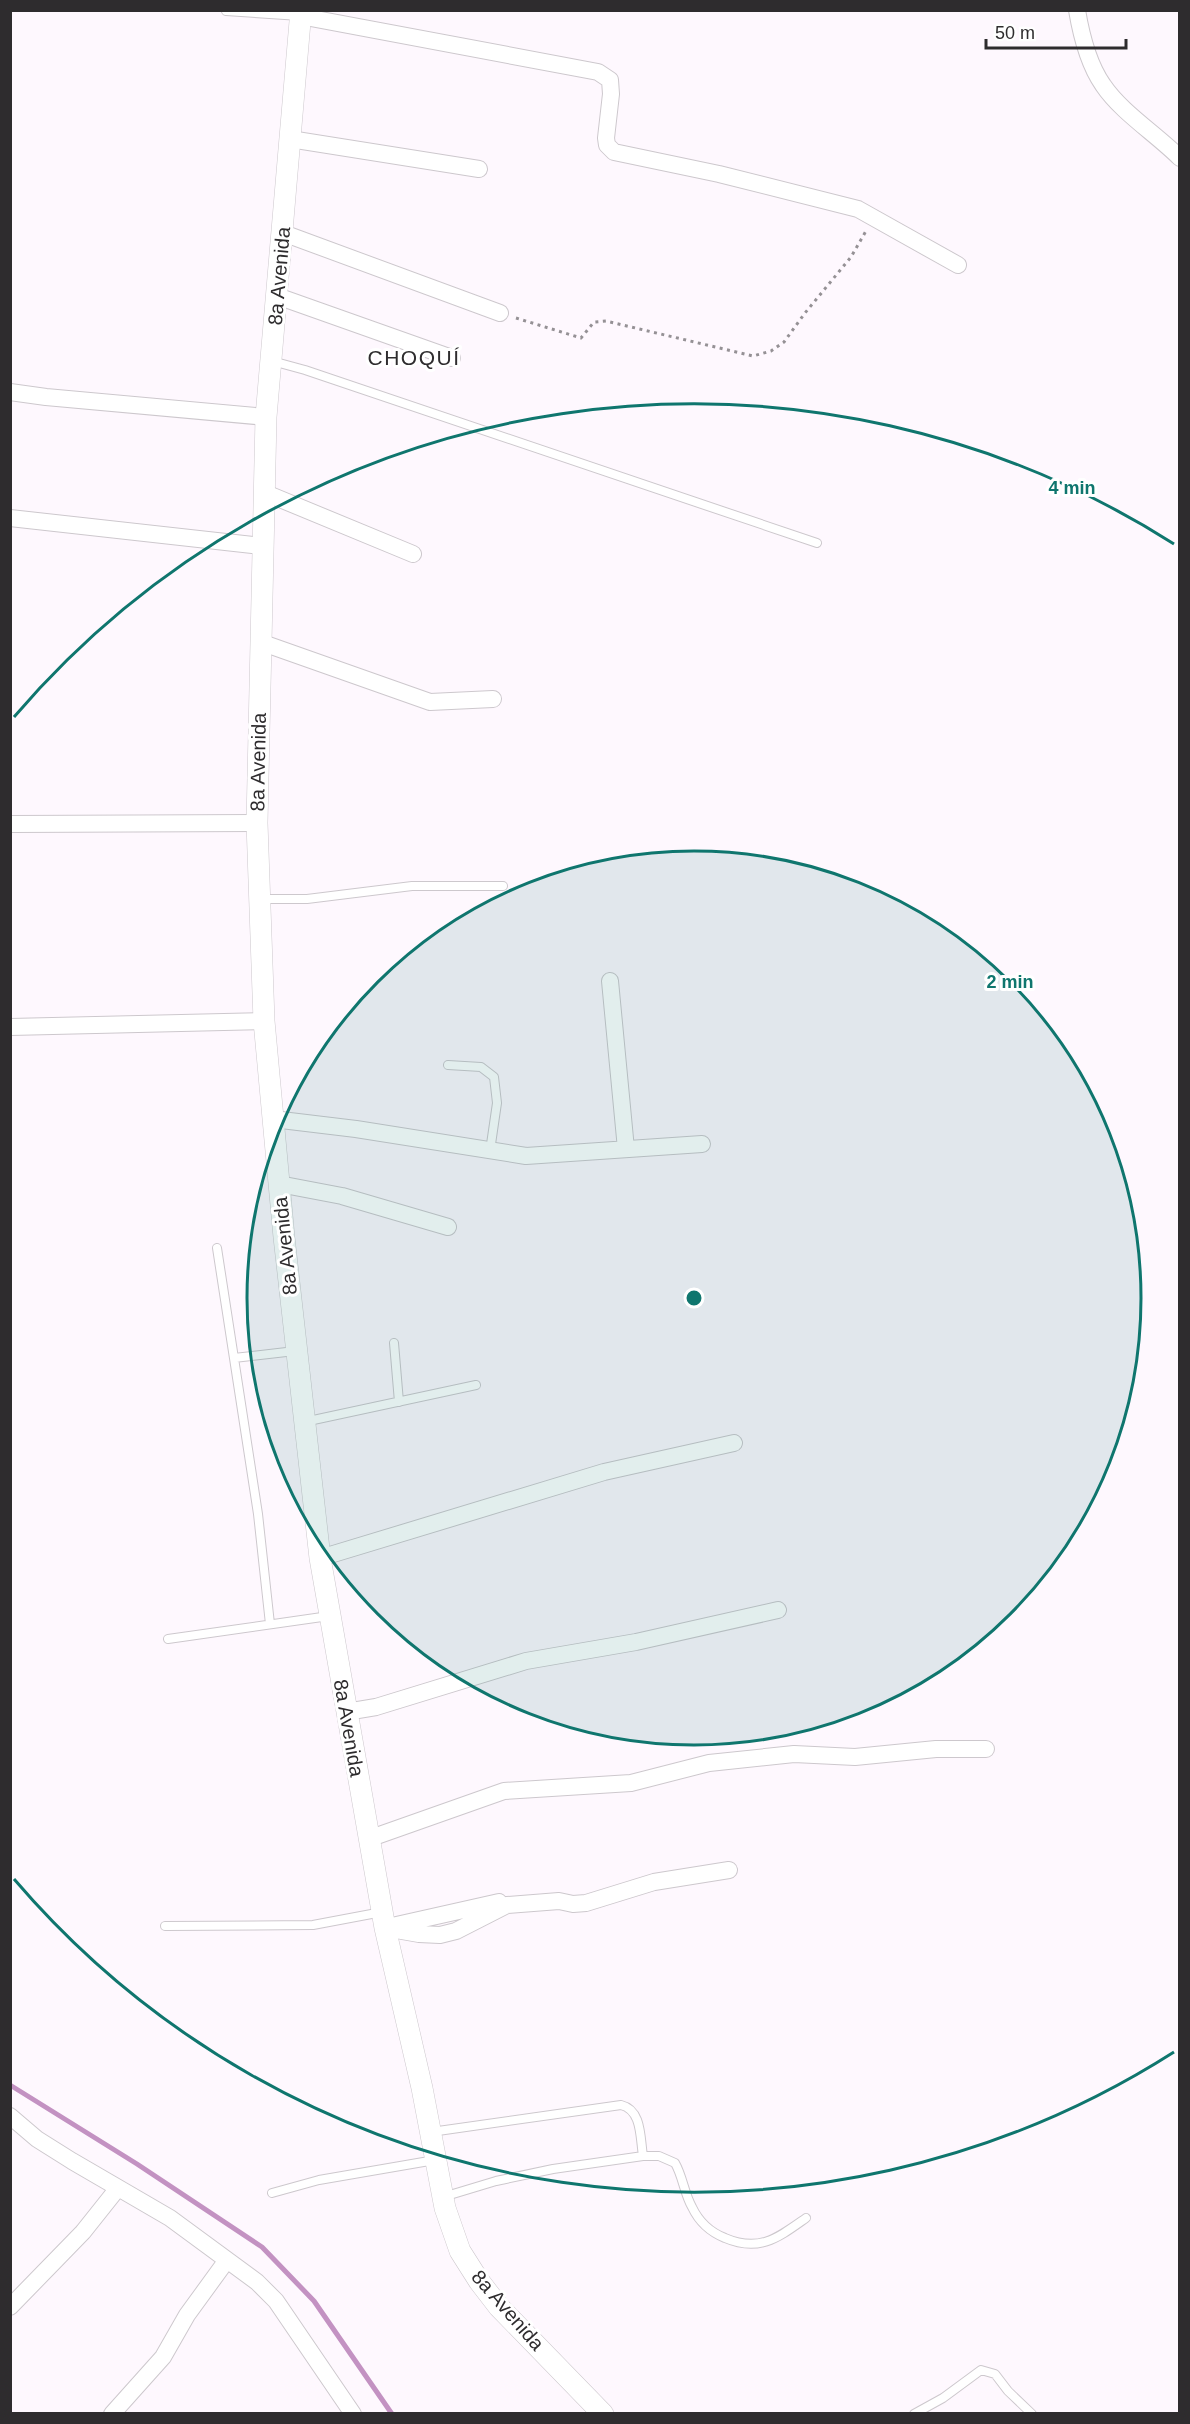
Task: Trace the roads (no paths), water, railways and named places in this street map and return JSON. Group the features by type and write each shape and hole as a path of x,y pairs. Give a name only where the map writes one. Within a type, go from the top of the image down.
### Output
{"street":[{"path":"1077,10 1092,62 1101,83 1113,98 1179,158"},
{"path":"300,14 598,72 610,80 612,94 606,138 614,152 719,174 858,210 958,265"},
{"name":"8a Avenida","path":"300,14 266,417 257,823 264,1021 296,1351 320,1558 384,1920 443,2198 460,2251 499,2307 603,2414"},
{"path":"290,139 479,170"},
{"path":"283,233 500,314"},
{"path":"277,296 452,358"},
{"path":"10,392 46,398 266,417"},
{"path":"263,492 413,554"},
{"path":"10,518 262,546"},
{"path":"260,642 430,702 493,699"},
{"path":"10,824 257,823"},
{"path":"610,981 626,1149"},
{"path":"10,1027 264,1021"},
{"path":"273,1119 356,1129 526,1156 702,1144"},
{"path":"279,1184 342,1196 448,1227"},
{"path":"320,1558 604,1472 734,1443"},
{"path":"346,1712 376,1707 526,1661 636,1641 778,1610"},
{"path":"369,1839 504,1791 631,1784 709,1763 794,1754 855,1757 936,1749 986,1749"},
{"path":"384,1920 534,1894 543,1894 573,1904 586,1903 654,1882 729,1870"},
{"path":"11,2119 37,2139 170,2218 257,2282 276,2301 353,2414"},
{"path":"10,2307 83,2232 118,2188"},
{"path":"112,2414 163,2357 183,2321 227,2260"}],"lane":[{"path":"226,12 300,14"},
{"path":"271,361 305,370 817,543"},
{"path":"258,899 308,899 412,886 503,886"},
{"path":"448,1065 481,1067 494,1077 497,1103 490,1151"},
{"path":"218,1248 258,1514 270,1624"},
{"path":"394,1342 399,1402"},
{"path":"234,1358 296,1351"},
{"path":"304,1422 476,1384"},
{"path":"168,1639 329,1616"},
{"path":"165,1926 313,1925 384,1920"},
{"path":"430,2133 621,2104 628,2106 635,2113 639,2123 643,2156"},
{"path":"443,2198 496,2181 553,2169 643,2156 659,2156 675,2163 698,2218 707,2228 734,2242 745,2245 768,2241 807,2218"},
{"path":"272,2193 319,2180 436,2160"},
{"path":"914,2414 943,2398 981,2370 995,2374 1008,2391 1032,2414"}],"waterway":[{"path":"10,2085 137,2164 262,2247 314,2301 392,2414"}],"district":[{"name":"CHOQUÍ","path":"414,358"}]}
